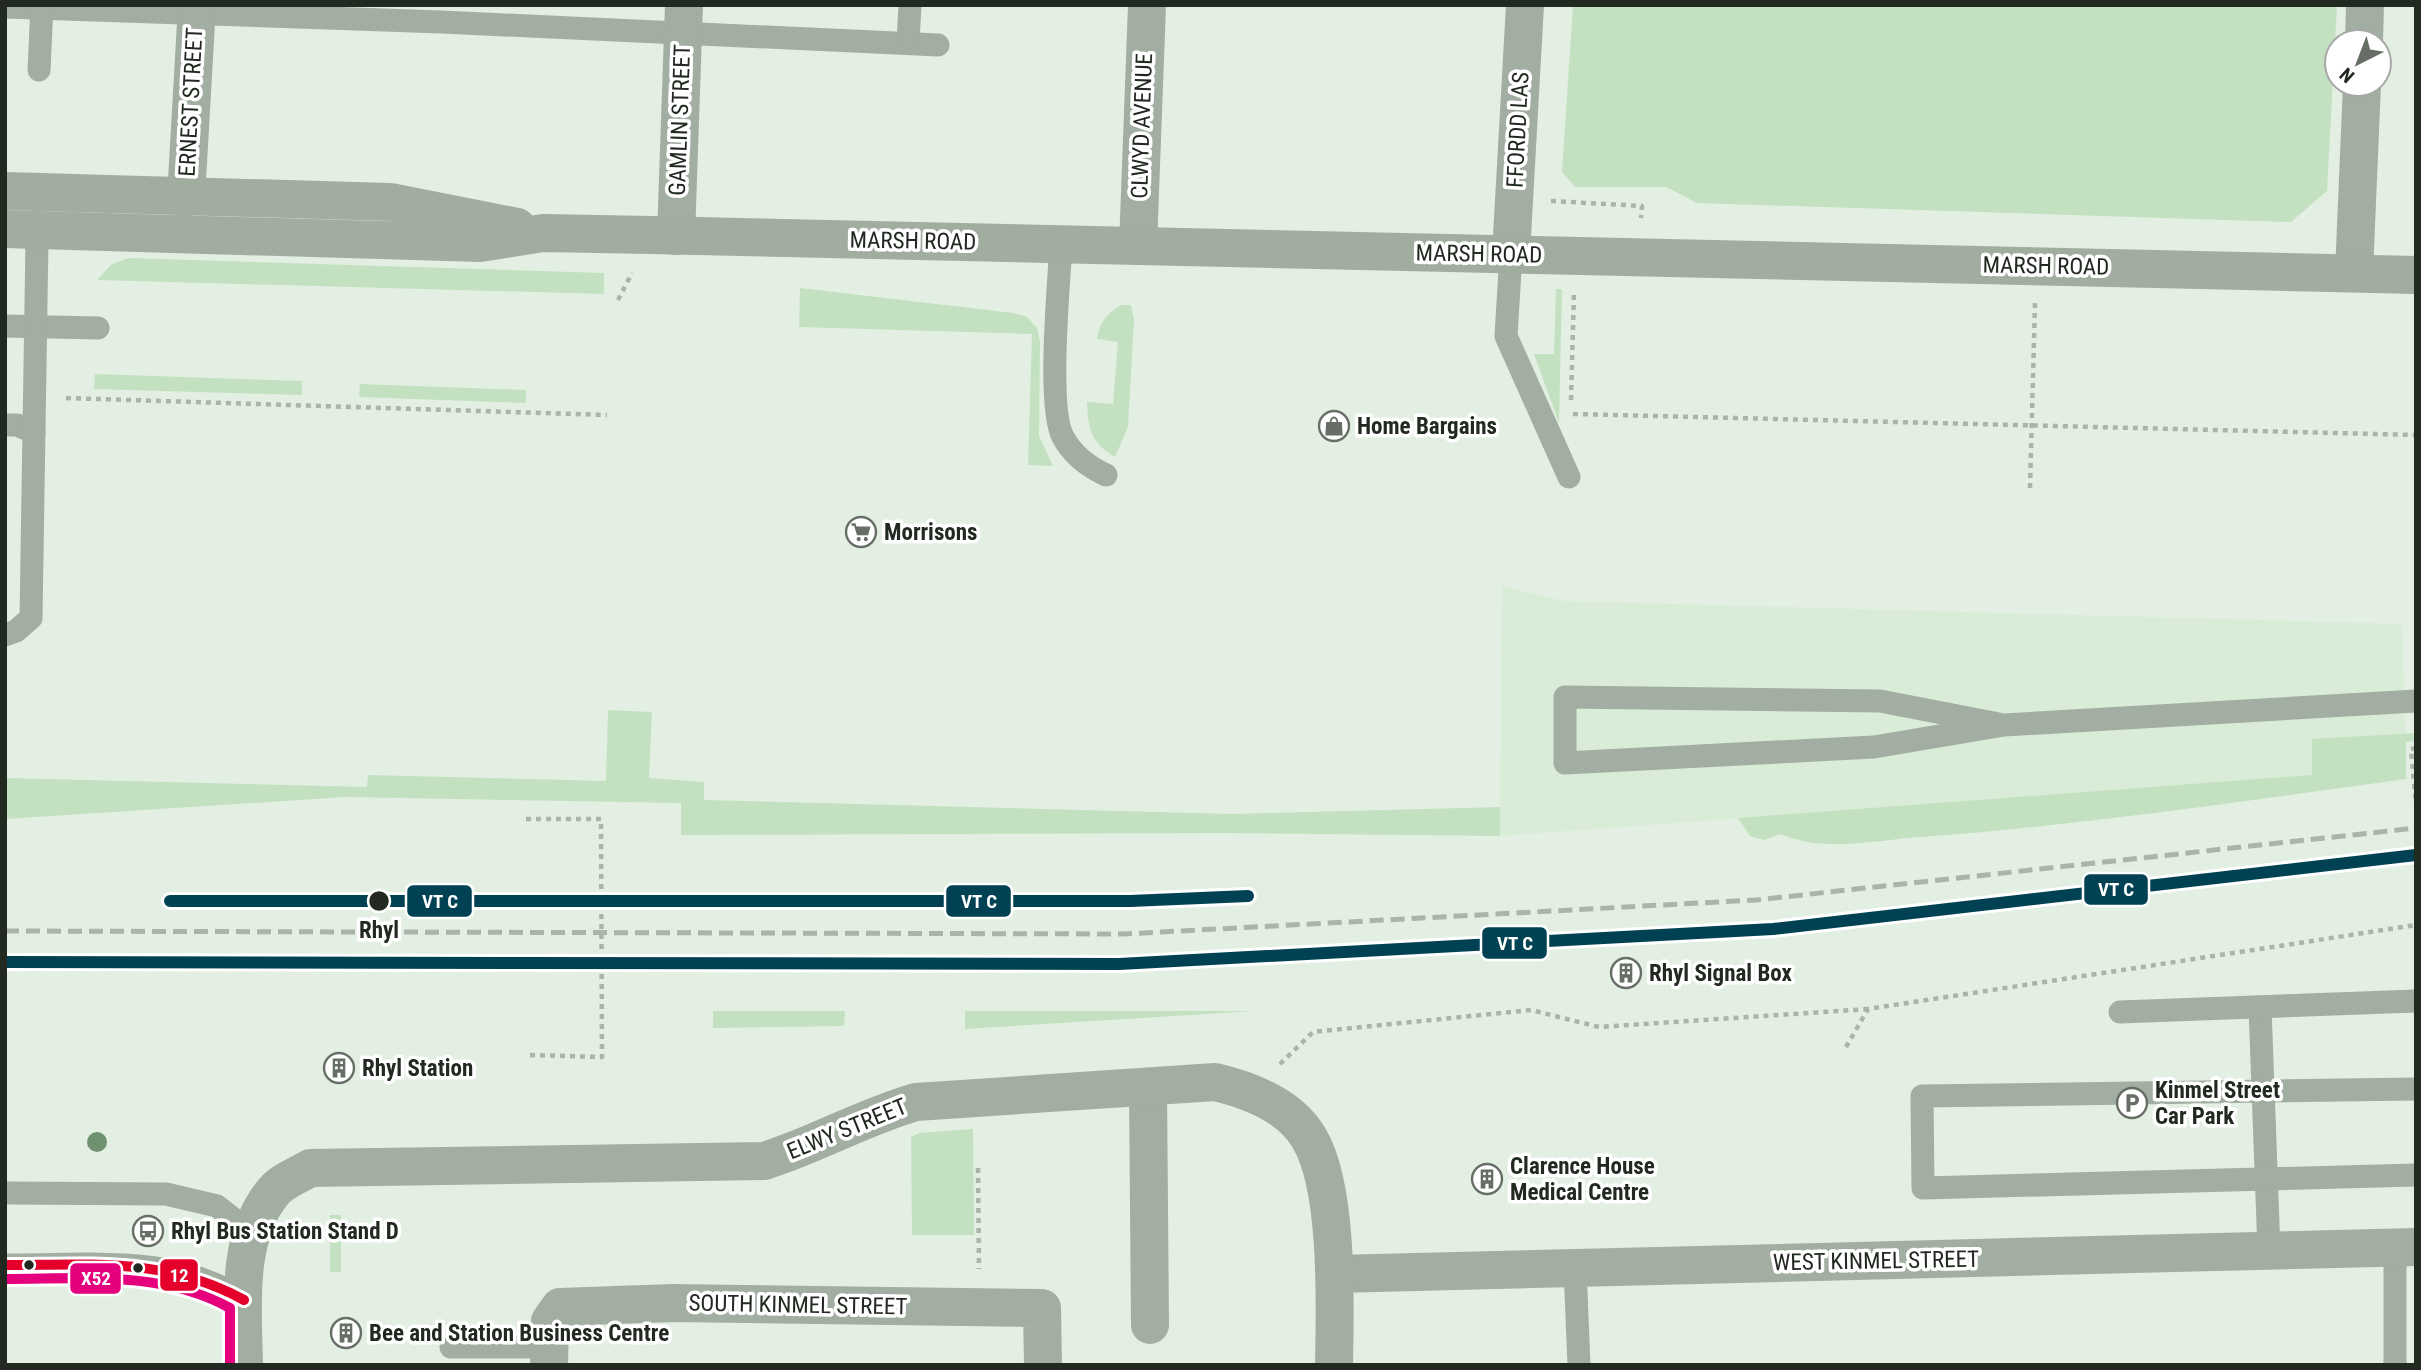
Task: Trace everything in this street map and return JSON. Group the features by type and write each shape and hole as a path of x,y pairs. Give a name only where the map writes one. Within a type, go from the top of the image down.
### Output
{"street":[{"name":"CLWYD AVENUE","path":"1138,246 1147,5"},
{"name":"FFORDD LAS","path":"1511,254 1525,5"},
{"path":"2364,28 2365,5"},
{"name":"ERNEST STREET","path":"185,216 197,9"},
{"name":"GAMLIN STREET","path":"676,236 684,19"},
{"path":"2354,273 2361,98"},
{"path":"21,218 92,233 185,216 390,202 480,218 543,233"},
{"path":"21,218 274,218 292,236 480,243 543,233"},
{"name":"MARSH ROAD","path":"543,233 2416,275"},
{"name":"ELWY STREET","path":"250,1232 275,1189 310,1168 764,1161 806,1148 877,1113 916,1102 1215,1082 1249,1090 1284,1112 1309,1137 1323,1173 1336,1274 1334,1365"},
{"path":"1148,1088 1134,1269 1150,1325"},
{"path":"244,1365 244,1300 250,1232"},
{"name":"WEST KINMEL STREET","path":"1336,1274 2405,1247"},
{"name":"SOUTH KINMEL STREET","path":"550,1356 552,1315 564,1306 673,1303 1042,1308 1043,1365"}],"lane":[{"path":"908,43 910,5"},
{"path":"5,7 684,19 938,45"},
{"path":"39,70 42,7"},
{"path":"5,635 16,631 31,618 35,327 21,218"},
{"path":"1061,244 1055,401 1062,436 1087,466 1106,475"},
{"path":"1511,254 1506,336 1569,477"},
{"path":"5,326 98,328"},
{"path":"5,425 17,425 34,432"},
{"path":"2004,726 1880,701 1565,696 1565,764 1874,747 2004,726 2416,701"},
{"path":"2120,1012 2416,1001"},
{"path":"2260,1007 2269,1251"},
{"path":"2416,1088 1922,1096 1923,1188 2416,1175"},
{"path":"5,1192 166,1194 217,1206 250,1232"},
{"path":"2395,1365 2405,1247"},
{"path":"5,1265 161,1267 228,1289 244,1300"},
{"path":"1575,1268 1579,1365"},
{"path":"451,1347 550,1356"}],"path":[{"path":"2029,488 2036,266"},
{"path":"34,397 607,415"},
{"path":"1570,414 2416,435"},
{"path":"2416,748 2411,749 2416,805"},
{"path":"526,819 601,819 602,1057 530,1055"},
{"path":"1846,1046 1868,1009 2416,925"},
{"path":"978,1168 979,1308"}],"shaded area":[{"path":"1573,5 2337,5 2336,28 2323,28 2323,98 2332,98 2327,191 2291,222 1697,203 1666,187 1575,187 1562,172"},
{"path":"128,258 604,273 604,294 97,280 111,265"},
{"path":"800,288 1013,313 1027,317 1037,328 1040,342 1039,436 1053,466 1028,465 1032,334 799,327"},
{"path":"1556,289 1562,289 1559,423 1534,354 1554,354"},
{"path":"1121,305 1131,305 1134,320 1128,427 1115,457 1101,446 1092,434 1087,402 1113,404 1118,342 1097,339 1105,319"},
{"path":"95,374 302,381 302,395 94,389"},
{"path":"360,384 526,390 526,403 359,397"},
{"path":"1502,586 1564,601 2402,624 2406,769 1500,836"},
{"path":"608,710 652,712 649,778 704,782 704,800 1231,814 1500,807 1500,836 1224,833 681,835 681,803 346,797 5,819 5,778 367,787 368,775 606,781"},
{"path":"2416,733 2416,741 2406,742 2406,779 2164,812 1983,832 1832,844 1798,840 1781,834 1764,840 1750,836 1738,818 2312,775 2312,739"},
{"path":"713,1011 845,1011 844,1026 713,1028"},
{"path":"965,1011 1255,1011 965,1029"},
{"path":"973,1129 974,1235 912,1235 911,1137 919,1133"},
{"path":"330,1215 341,1215 341,1272 330,1272"}],"railway":[{"path":"5,931 1124,934 1756,900 2416,828"}],"transit line":[{"path":"5,962 1119,964 1773,929 2416,855"},
{"path":"170,901 1130,901 1248,896"},
{"name":"12","path":"5,1265 98,1265 157,1270 186,1276 244,1300"},
{"name":"X52","path":"5,1279 120,1279 177,1287 204,1296 230,1308 230,1365"}],"place":[{"name":"Home Bargains","path":"1334,426"},
{"name":"Morrisons","path":"861,532"},
{"name":"Rhyl","path":"379,901"},
{"name":"Rhyl Signal Box","path":"1626,973"},
{"name":"Rhyl Station","path":"339,1068"},
{"name":"Kinmel Street Car Park","path":"2132,1103"},
{"name":"Clarence House Medical Centre","path":"1487,1179"},
{"name":"Rhyl Bus Station Stand D","path":"148,1231"},
{"name":"Bee and Station Business Centre","path":"346,1333"}]}
